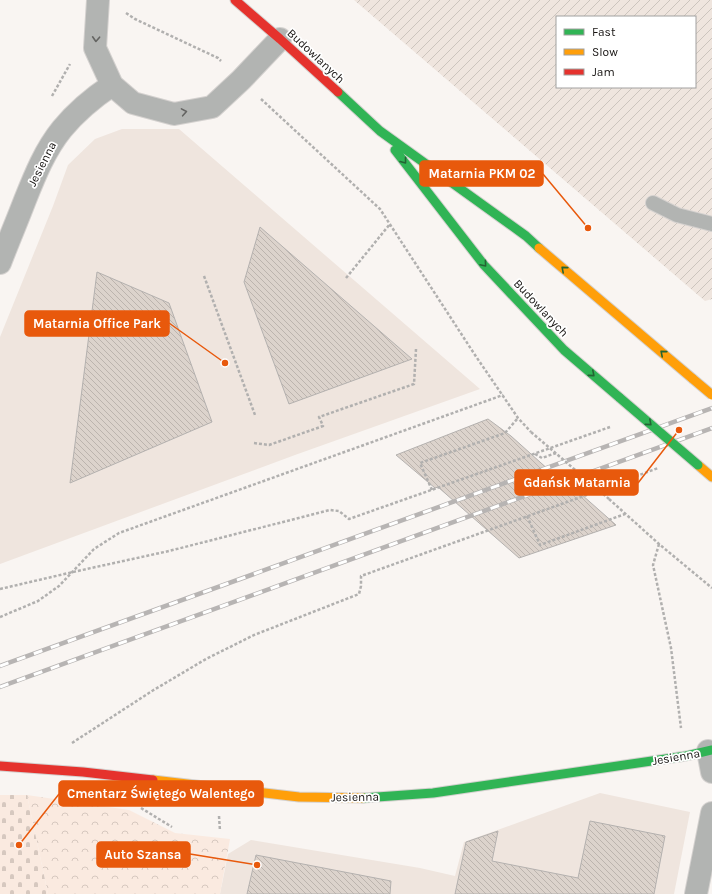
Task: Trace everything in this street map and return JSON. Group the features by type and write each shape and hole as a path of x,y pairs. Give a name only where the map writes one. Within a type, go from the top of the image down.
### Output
{"main road":[{"name":"Budowlanych","path":"235,0 380,130 526,236 712,395"},
{"name":"Budowlanych","path":"380,130 484,265 564,350 712,477"},
{"name":"Jesienna","path":"0,766 83,772 299,797 357,798 433,793 686,756 710,750"}],"street":[{"path":"98,0 96,48 112,85 133,103 174,114 212,106 241,80 280,39"},
{"name":"Jesienna","path":"0,262 39,166 51,144 74,115 112,85"},
{"name":"Jesienna","path":"710,750 712,772"},
{"path":"696,894 712,813"}],"lane":[{"path":"653,203 677,214 712,224"}],"path":[{"path":"124,11 135,18 218,58 380,209 518,418 530,432 712,588"},
{"path":"346,278 390,224"},
{"path":"204,276 255,415"},
{"path":"254,443 269,445 316,429 322,426 319,417 414,384 416,349"},
{"path":"0,617 38,601 59,586 94,549 119,533 503,395"},
{"path":"432,490 420,463 505,433 518,418"},
{"path":"0,590 169,551 330,510 339,511 349,519 616,424"},
{"path":"534,453 542,458 556,453"},
{"path":"75,747 67,746 152,690 206,659 254,635 359,594 361,576 582,497 661,466"},
{"path":"582,497 582,491 594,486"},
{"path":"527,516 540,545 625,514"},
{"path":"660,544 653,565 671,648 686,756"}],"shaded area":[{"path":"354,0 712,0 712,299 705,301"},
{"path":"122,129 179,129 480,389 295,455 0,564 0,337 68,165 95,139"},
{"path":"600,793 690,812 674,894 220,894 228,854 251,840 420,868 455,876 464,842"}],"green space":[{"path":"0,795 27,795 48,894 0,894"},
{"path":"27,795 129,810 175,833 230,839 220,894 48,894"}],"building":[{"path":"260,227 412,359 289,404 244,282"},
{"path":"97,272 169,303 212,422 70,483"},
{"path":"488,419 511,436 560,480 564,479 616,525 519,558 438,487 435,488 396,455"},
{"path":"590,821 665,836 654,894 455,894 466,842 498,831 492,861 578,878"},
{"path":"256,855 391,881 390,894 247,894"}],"railway":[{"path":"0,666 712,408"},
{"path":"0,687 712,428"}],"traffic: fast":[{"path":"338,92 380,131 526,236 539,248"},
{"path":"395,150 484,265 564,350 620,398"},
{"path":"620,398 698,465"},
{"path":"363,798 433,793 686,756 712,750"}],"traffic: slow":[{"path":"539,248 693,379"},
{"path":"693,379 712,395"},
{"path":"698,465 712,477"},
{"path":"153,780 299,797 363,798"}],"traffic: jam":[{"path":"235,0 338,92"},
{"path":"0,766 83,772 153,780"}],"place":[{"name":"Matarnia PKM 02","path":"588,228"},
{"name":"Matarnia Office Park","path":"225,363"},
{"name":"Gdańsk Matarnia","path":"679,430"},
{"name":"Cmentarz Świętego Walentego","path":"19,845"},
{"name":"Auto Szansa","path":"257,865"}]}
